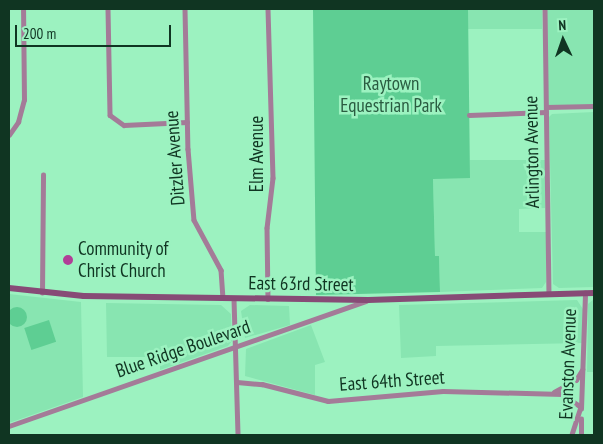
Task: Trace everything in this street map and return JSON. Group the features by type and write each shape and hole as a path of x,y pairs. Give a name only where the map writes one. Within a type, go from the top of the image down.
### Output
{"main road":[{"name":"East 63rd Street","path":"9,288 42,293 234,299 368,300 594,292"}],"street":[{"path":"9,135 15,126 24,100 23,9"},
{"path":"108,9 108,108 115,120 124,125 187,122"},
{"name":"Ditzler Avenue","path":"185,9 187,122 194,220 221,270 223,298"},
{"name":"Elm Avenue","path":"268,9 274,178 267,228 268,299"},
{"name":"Arlington Avenue","path":"545,9 549,294"},
{"path":"469,115 594,106"},
{"path":"42,293 43,175"},
{"name":"Evanston Avenue","path":"580,435 585,361 585,293"},
{"path":"234,299 238,435"},
{"name":"Blue Ridge Boulevard","path":"9,426 368,300"},
{"name":"East 64th Street","path":"551,393 576,380 585,361"},
{"name":"East 64th Street","path":"237,382 262,384 328,401 443,391 551,393 562,394 581,407"},
{"path":"572,435 578,424 581,407"}],"shaded area":[{"path":"468,9 542,9 542,29 468,29"},
{"path":"547,9 594,9 594,105 547,105"},
{"path":"594,112 594,287 559,288 553,284 549,117 552,114"},
{"path":"470,160 545,160 545,208 519,209 519,232 546,232 546,282 542,288 440,292 439,256 435,256 433,178 470,178"},
{"path":"9,294 81,302 83,397 9,423"},
{"path":"594,299 594,372 587,372 588,304"},
{"path":"577,300 583,309 583,343 436,346 436,356 401,358 399,305"},
{"path":"106,303 221,305 231,314 232,341 228,346 160,370 160,357 107,357"},
{"path":"250,305 289,306 290,325 245,338 241,311"},
{"path":"311,325 325,362 315,365 315,395 245,376 246,349"}],"green space":[{"name":"Raytown Equestrian Park","path":"313,9 468,9 470,178 433,179 435,256 439,256 440,292 316,295"},
{"path":"17,307 24,310 27,317 24,324 17,327 10,324 7,317 10,310"},
{"path":"49,320 56,342 31,350 24,328"}],"place":[{"name":"Community of Christ Church","path":"68,260"}]}
